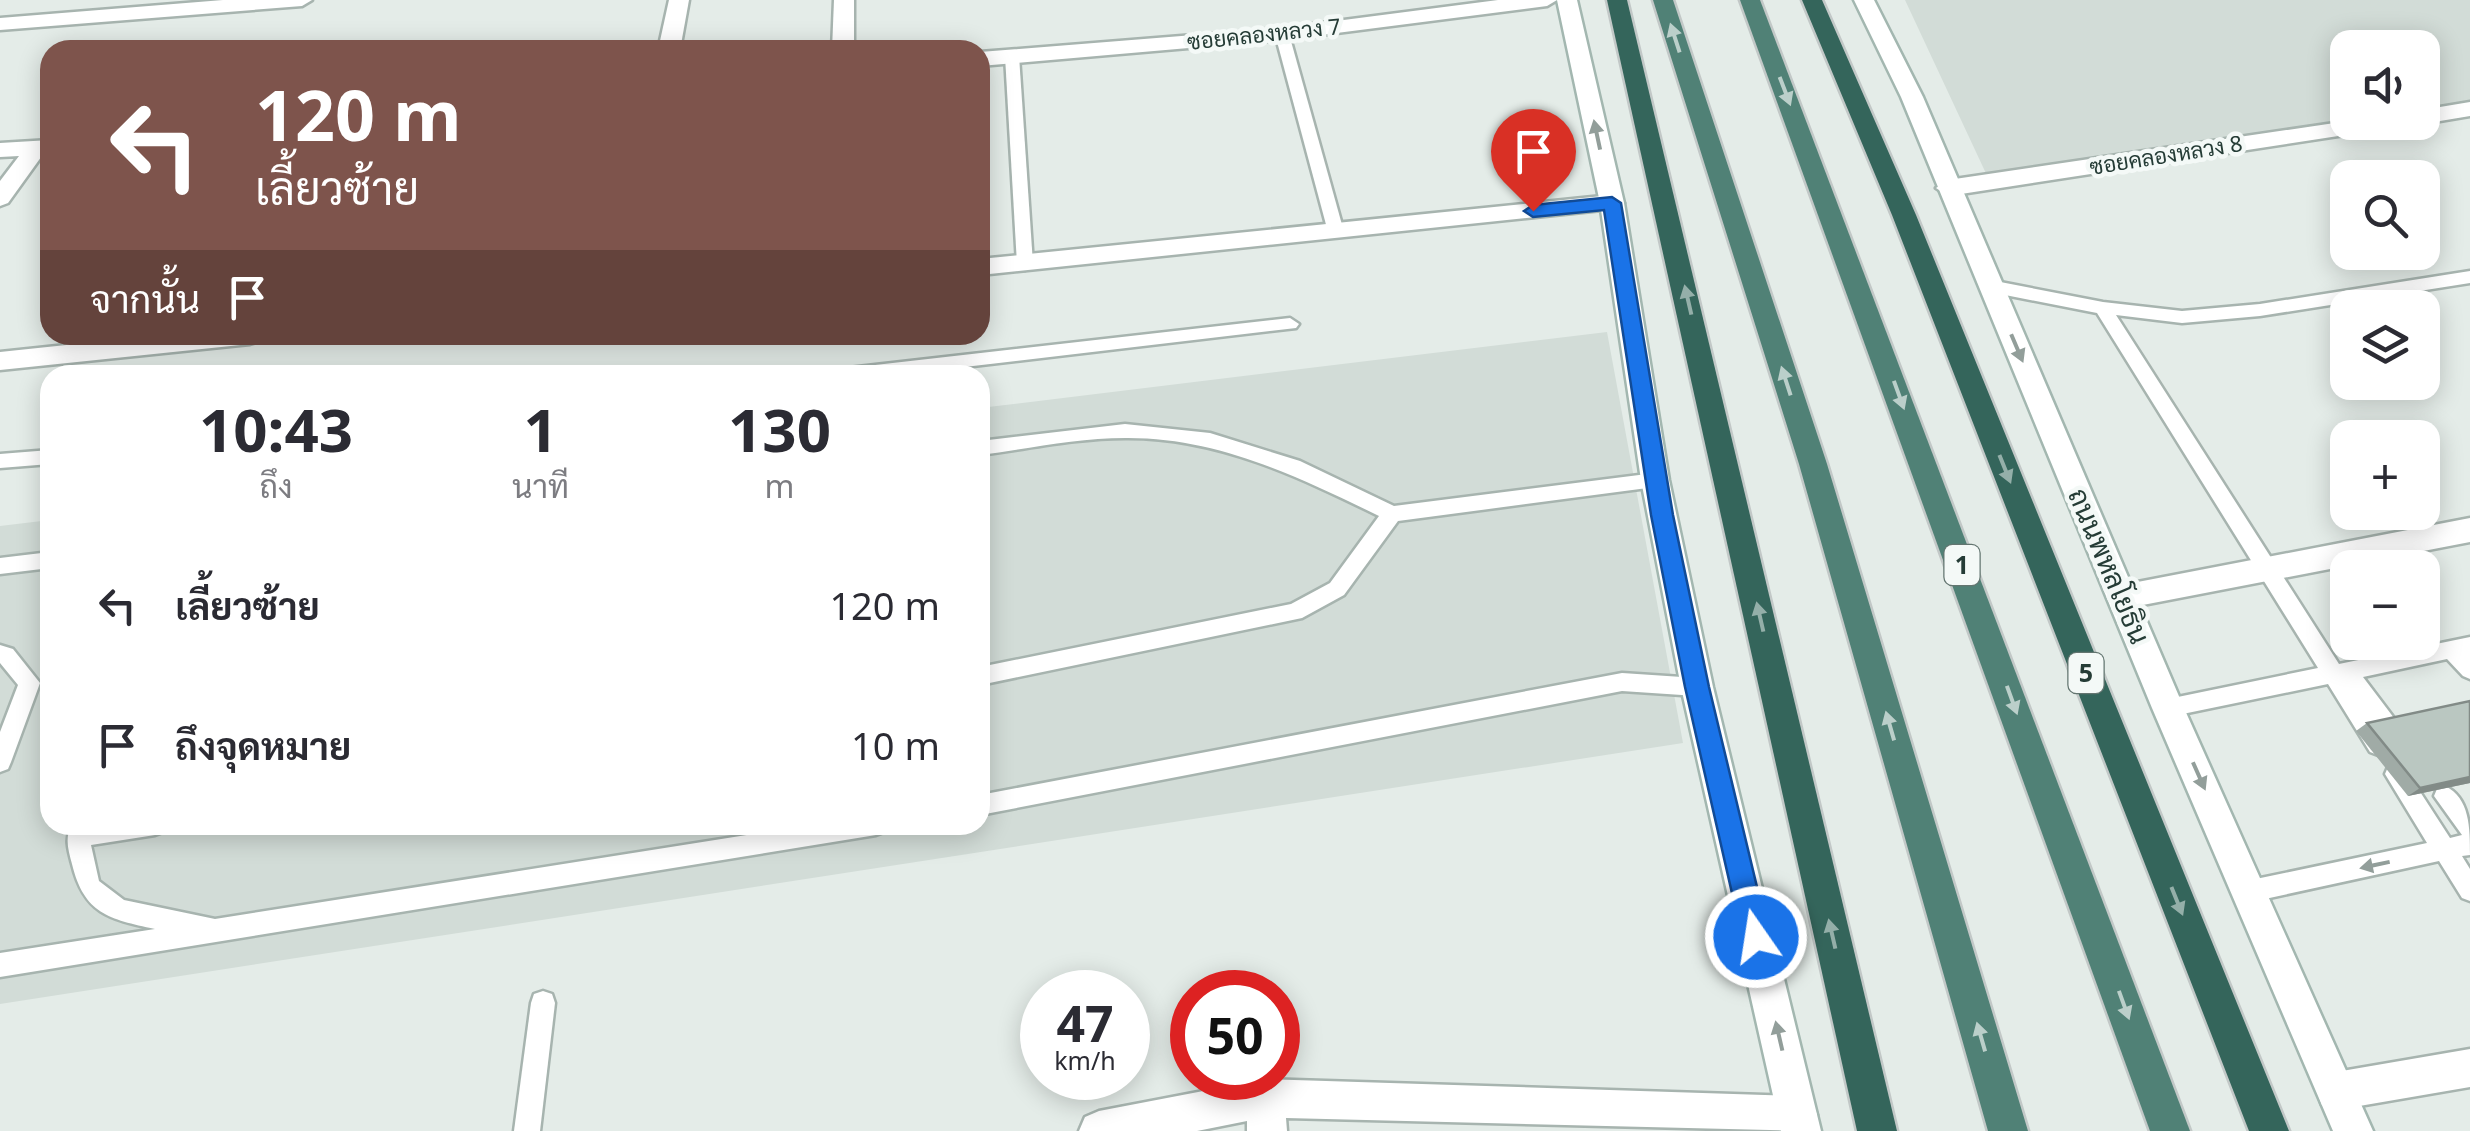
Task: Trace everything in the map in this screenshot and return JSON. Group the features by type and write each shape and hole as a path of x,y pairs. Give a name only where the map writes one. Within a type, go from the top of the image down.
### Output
{"highway":[{"path":"1617,0 1670,216 1877,1131"},
{"path":"1662,0 1813,464 2008,1131"},
{"name":"1","path":"1750,0 2170,1131"},
{"name":"5","path":"1812,0 1904,215 2268,1131"}],"street":[{"path":"0,24 302,0"},
{"path":"671,40 680,0"},
{"path":"843,40 844,0"},
{"name":"ซอยคลองหลวง 7","path":"990,57 1282,34 1547,0"},
{"path":"1099,1131 1267,1114 1800,1123 1697,687 1655,480 1612,203 1567,0"},
{"name":"ถนนพหลโยธิน","path":"1864,0 1912,96 2168,708 2354,1131"},
{"path":"2440,114 2470,110"},
{"name":"ซอยคลองหลวง 8","path":"1948,188 2330,130"},
{"path":"0,150 40,146"},
{"path":"0,198 40,150"},
{"path":"990,266 1612,203"},
{"path":"0,361 154,345"},
{"path":"2122,597 2470,530"},
{"path":"2336,1091 2470,1068"}],"lane":[{"path":"1282,34 1336,232"},
{"path":"1012,56 1024,264"},
{"path":"1990,286 2103,308 2182,316 2260,310 2470,277"},
{"path":"2103,308 2268,570 2339,672 2470,890"},
{"path":"928,365 1290,324"},
{"path":"990,447 1124,431 1210,440 1293,466 1392,514 1655,480"},
{"path":"0,461 40,458"},
{"path":"990,674 1295,612 1336,589 1392,514"},
{"path":"0,566 40,561"},
{"path":"2168,708 2461,648 2470,670"},
{"path":"0,654 6,655 28,683 0,762"},
{"path":"2339,672 2382,718"},
{"path":"990,803 1622,682 1697,687"},
{"path":"2444,796 2470,828"},
{"path":"80,835 89,887 118,910 224,931"},
{"path":"0,965 224,931 785,835"},
{"path":"2251,891 2470,844"},
{"path":"527,1131 543,1003"}],"shaded area":[{"path":"1905,0 2470,0 2470,106 2440,111 2440,30 2330,30 2330,125 1990,182"},
{"path":"1607,332 1683,743 0,1004 0,526 40,521 40,835 990,835 990,407"}],"building":[{"path":"2470,701 2470,777 2420,788 2367,723"}],"route":[{"path":"1533,211 1612,203 1655,480 1697,687 1756,937"}]}
